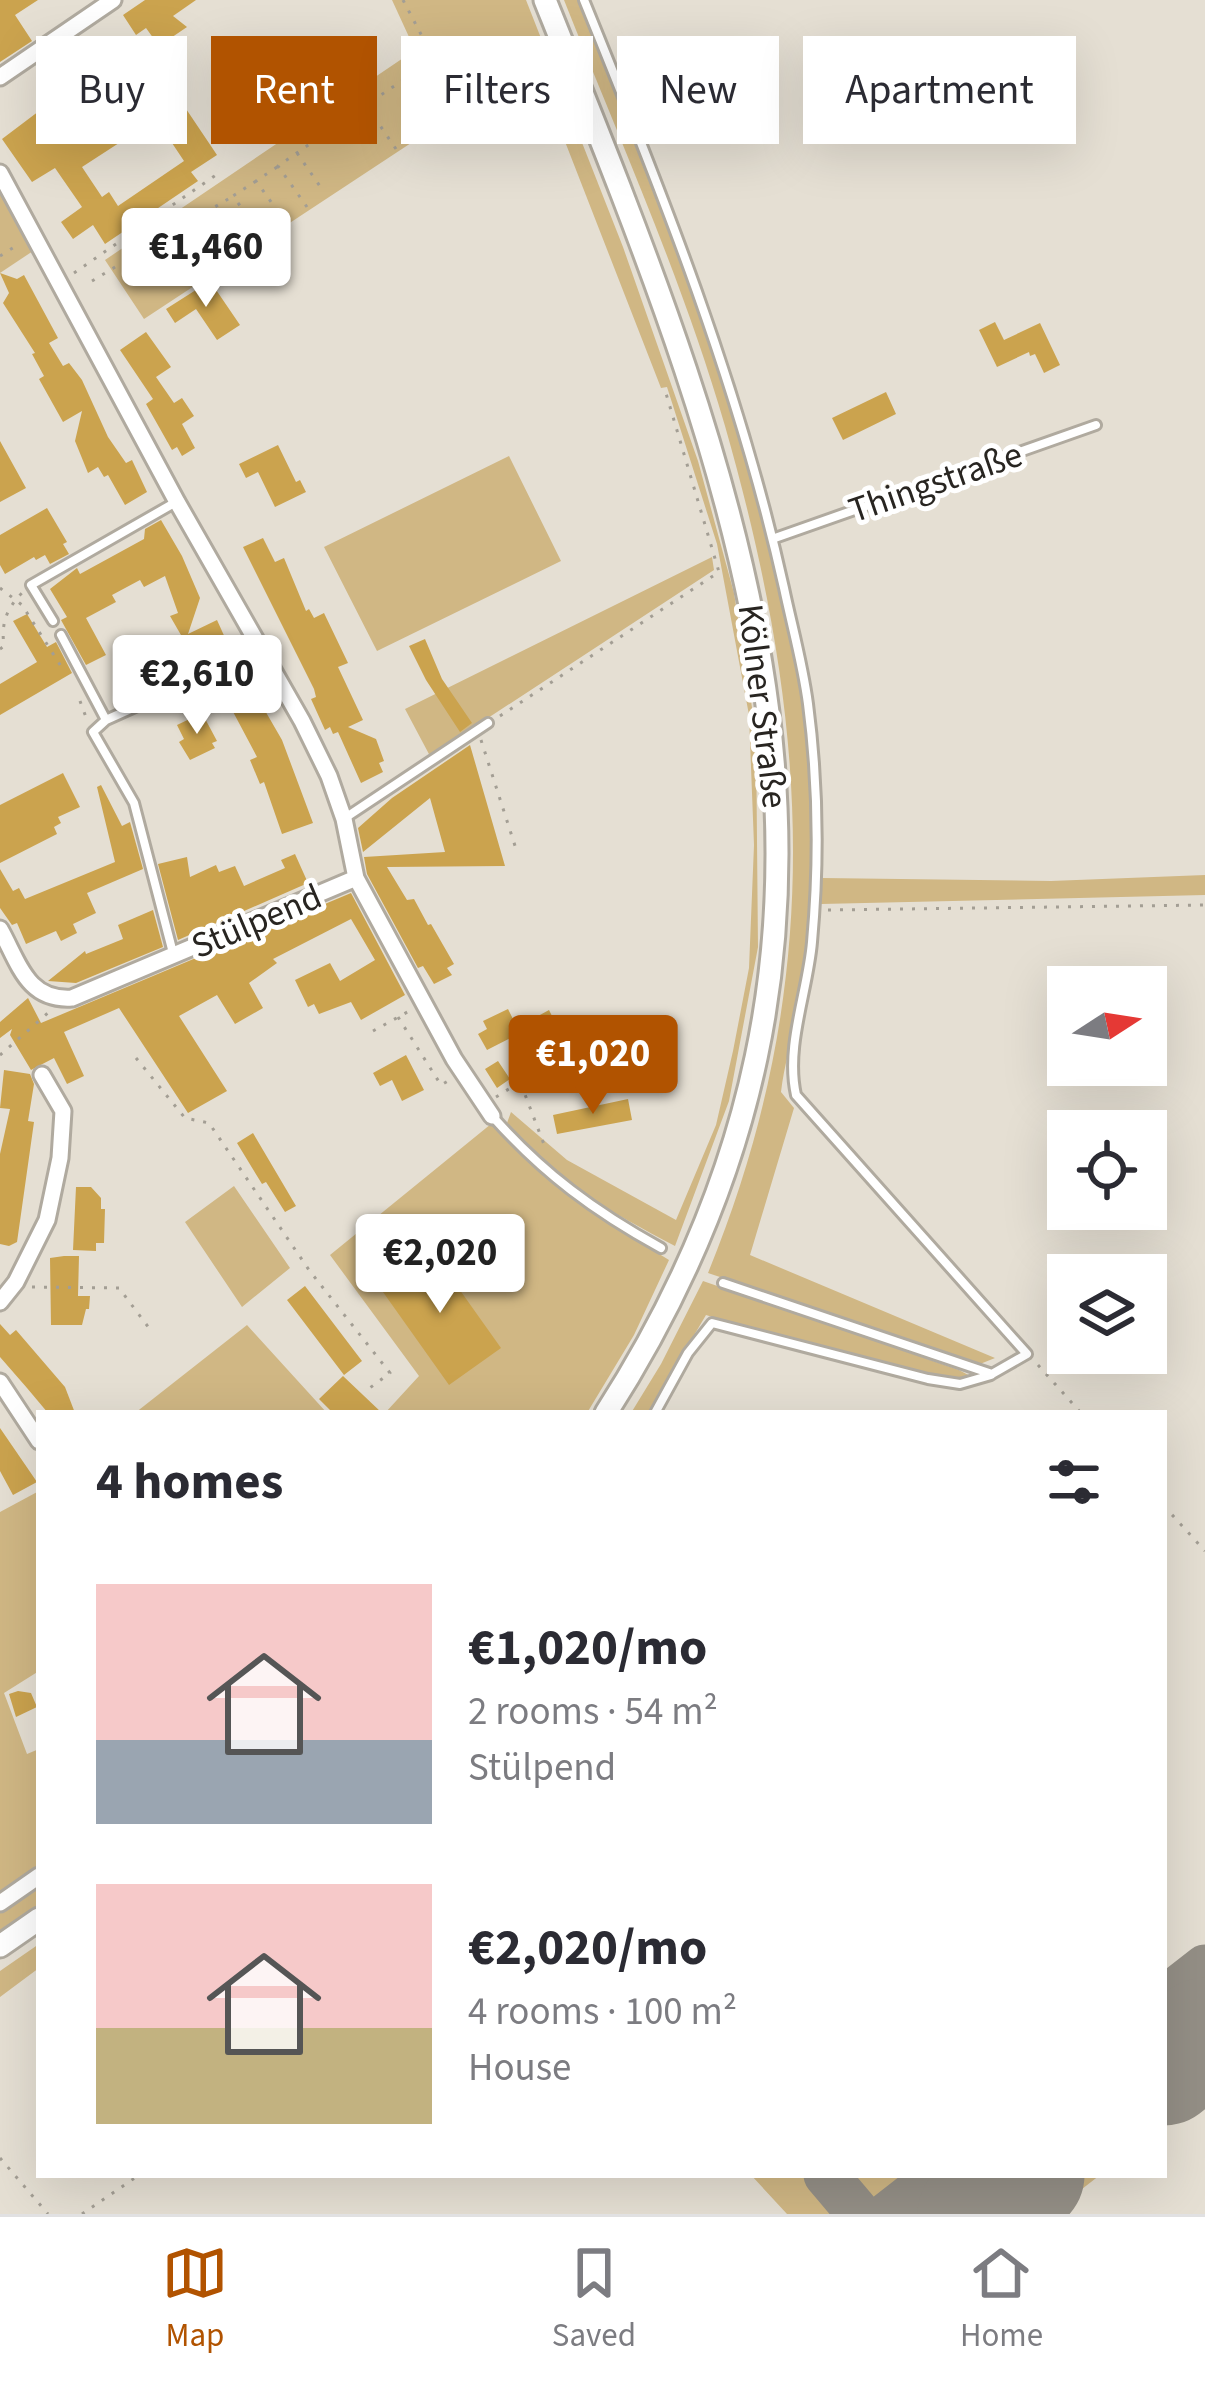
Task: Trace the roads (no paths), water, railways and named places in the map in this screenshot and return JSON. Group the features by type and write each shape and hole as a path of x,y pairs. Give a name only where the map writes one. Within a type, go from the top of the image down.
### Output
{"main road":[{"name":"Kölner Straße","path":"545,0 646,253 720,474 752,596 779,806 770,965 739,1121 683,1278 608,1410"},
{"path":"0,1946 36,1921"}],"street":[{"path":"0,77 113,0"},
{"path":"0,173 329,776 356,878"},
{"name":"Stülpend","path":"0,929 34,989 54,999 72,998 356,878 488,1110"},
{"path":"0,1303 47,1220 60,1158 63,1111 42,1076"},
{"path":"0,1382 36,1437"},
{"path":"0,1903 36,1878"}],"lane":[{"path":"584,0 649,158 709,324 775,538 808,705 814,910 793,1062 796,1095 1027,1354 992,1374 960,1384 712,1323 688,1353 657,1410"},
{"name":"Thingstraße","path":"775,538 1096,425"},
{"path":"53,621 31,585 177,502"},
{"path":"61,635 106,720"},
{"path":"174,955 134,803 93,732 106,720 262,650"},
{"path":"344,819 488,723"},
{"name":"Stülpend","path":"488,1110 532,1160 596,1212 661,1248"},
{"path":"723,1283 992,1374"}]}
